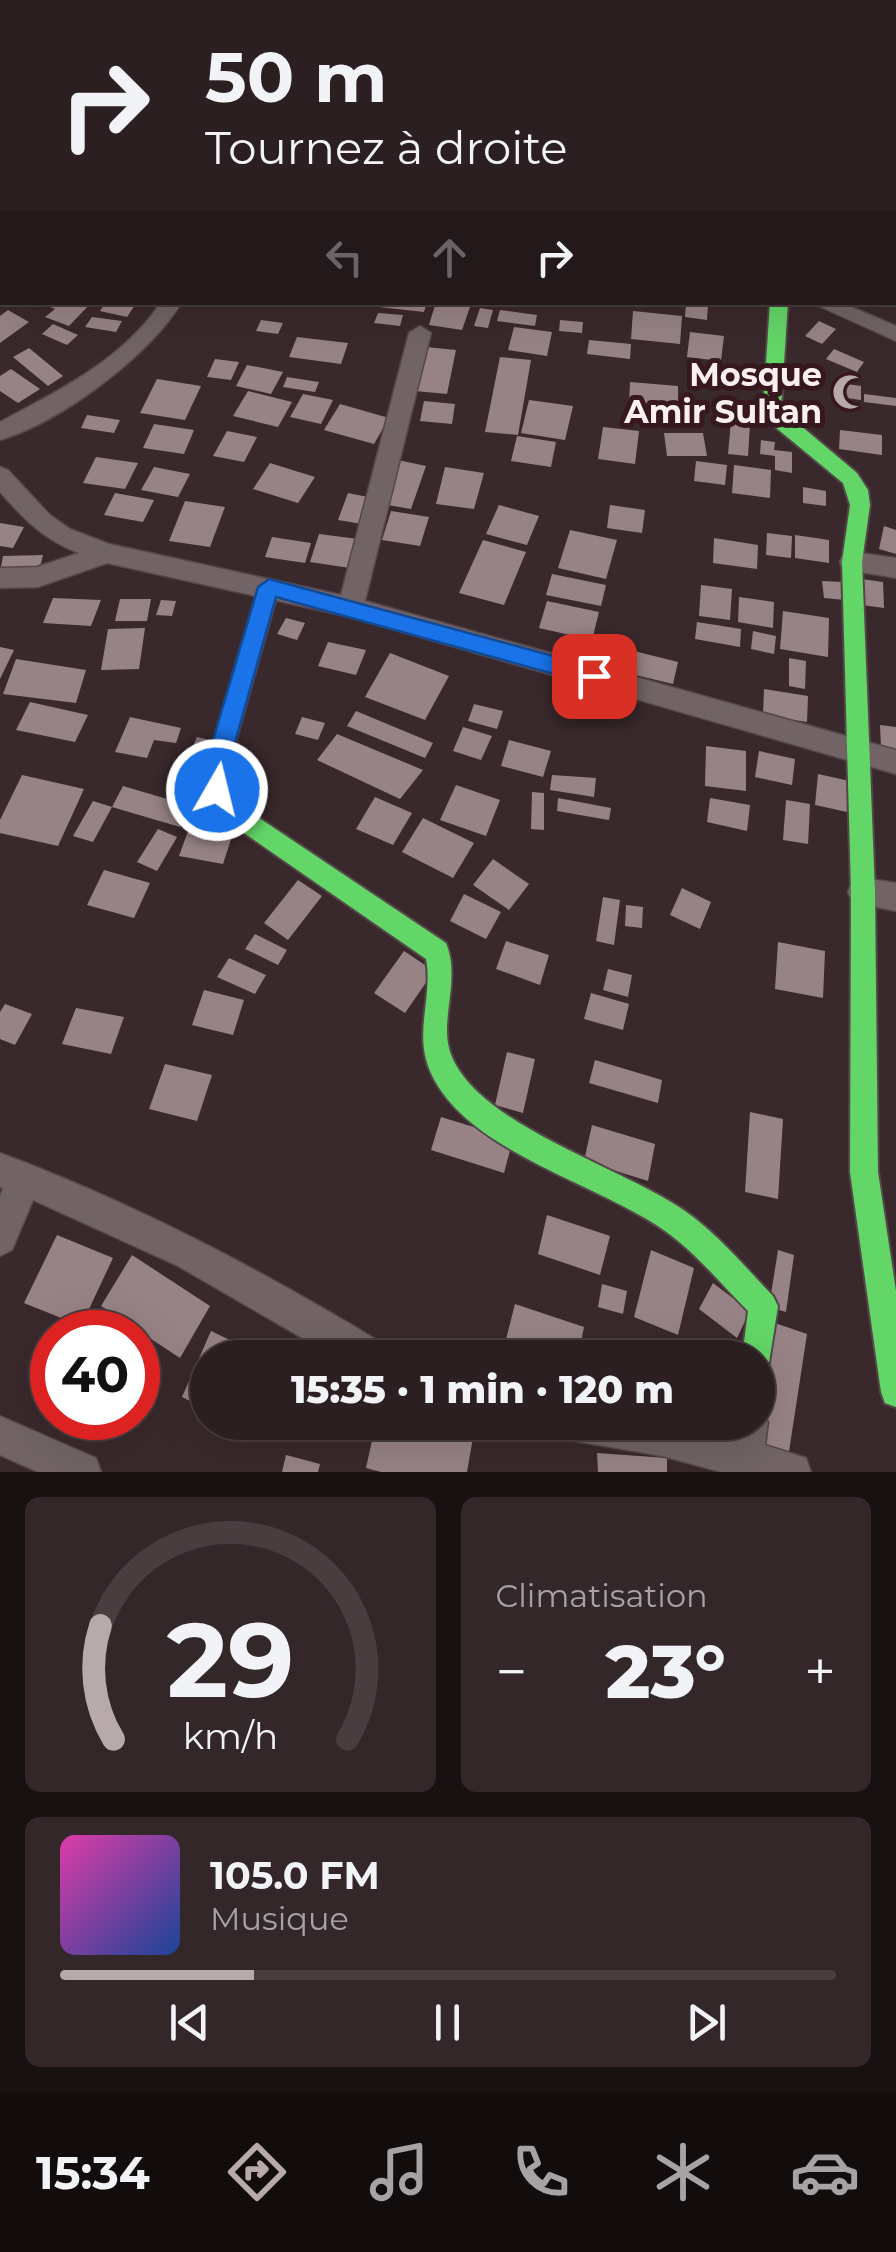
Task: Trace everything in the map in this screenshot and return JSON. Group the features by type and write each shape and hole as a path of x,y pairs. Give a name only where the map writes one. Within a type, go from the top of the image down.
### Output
{"street":[{"path":"0,432 108,368 142,341 170,305"},
{"path":"780,305 772,409 776,417 850,478 858,490 852,562 863,892 864,1172 896,1392"},
{"path":"827,305 896,334"},
{"path":"351,607 420,333"},
{"path":"0,476 41,522 61,536 106,553 351,607 896,762"},
{"path":"0,578 38,577 106,553"},
{"path":"852,562 896,568"},
{"path":"269,587 216,771 217,790 226,808 437,952 442,975 437,1046 441,1064 455,1086 511,1128 674,1221 764,1306 759,1340"},
{"path":"863,892 896,897"},
{"path":"0,1238 12,1174 148,1235 343,1340"},
{"path":"0,1435 82,1472"},
{"path":"746,1440 792,1472"}],"building":[{"path":"46,305 89,305 69,326 45,317 55,309"},
{"path":"104,305 135,305 127,317 100,311"},
{"path":"379,305 426,305 424,312"},
{"path":"435,305 470,307 462,330 429,325"},
{"path":"686,305 708,305 707,320 685,317"},
{"path":"480,308 493,310 488,328 474,326"},
{"path":"8,310 29,322 0,343 0,316"},
{"path":"500,310 537,315 535,326 497,321"},
{"path":"633,311 682,316 680,344 631,339"},
{"path":"378,313 403,315 400,326 374,323"},
{"path":"92,317 122,321 116,332 85,327"},
{"path":"261,320 283,323 278,334 256,331"},
{"path":"560,320 583,322 582,333 559,331"},
{"path":"819,321 836,329 822,344 805,336"},
{"path":"53,324 78,335 67,345 42,334"},
{"path":"514,327 552,332 547,356 508,350"},
{"path":"690,332 724,336 721,361 687,357"},
{"path":"297,337 348,343 341,364 289,357"},
{"path":"589,340 631,344 630,359 587,354"},
{"path":"426,347 456,350 447,394 415,391"},
{"path":"29,348 63,376 48,386 13,357"},
{"path":"834,349 864,362 857,372 826,359"},
{"path":"500,357 531,360 518,435 485,432"},
{"path":"215,359 239,362 231,380 207,377"},
{"path":"247,365 283,372 271,394 236,386"},
{"path":"11,369 40,389 18,403 0,391 0,376"},
{"path":"287,377 319,382 315,392 283,387"},
{"path":"157,379 201,386 185,420 140,413"},
{"path":"630,382 678,386 678,412 629,408"},
{"name":"Mosque Amir Sultan","path":"839,383 861,386 861,400 839,397"},
{"path":"248,391 292,402 278,427 233,416"},
{"path":"303,394 333,400 321,424 290,417"},
{"path":"864,394 896,398 896,406 864,402"},
{"path":"529,400 573,406 565,440 521,433"},
{"path":"424,401 455,404 452,424 420,421"},
{"path":"717,402 734,404 733,418 715,415"},
{"path":"340,404 389,418 374,444 324,430"},
{"path":"87,415 120,420 114,433 81,428"},
{"path":"731,421 750,424 748,456 728,454"},
{"path":"154,424 194,430 184,454 143,448"},
{"path":"603,427 639,431 635,464 598,459"},
{"path":"840,430 882,435 882,455 839,449"},
{"path":"227,431 257,437 244,462 213,456"},
{"path":"664,433 703,433 707,456 667,456"},
{"path":"517,436 556,442 551,467 511,461"},
{"path":"761,440 775,442 774,450 792,452 792,473 775,470 775,456 760,454"},
{"path":"96,457 138,463 125,489 83,483"},
{"path":"398,460 426,466 411,509 382,504"},
{"path":"696,461 727,465 725,485 694,481"},
{"path":"270,463 315,477 298,503 253,489"},
{"path":"734,465 771,470 770,498 732,493"},
{"path":"154,467 190,474 178,497 141,490"},
{"path":"445,467 484,473 474,509 436,504"},
{"path":"803,487 826,491 826,506 803,503"},
{"path":"115,493 154,500 143,522 104,515"},
{"path":"348,493 373,498 362,524 338,520"},
{"path":"185,501 225,507 210,547 169,541"},
{"path":"499,505 539,516 527,545 486,534"},
{"path":"610,505 645,510 642,533 607,528"},
{"path":"391,511 429,517 420,546 382,540"},
{"path":"0,523 24,527 13,548 0,546"},
{"path":"884,526 896,530 896,554 879,549"},
{"path":"570,530 617,540 606,579 558,568"},
{"path":"767,533 792,536 791,558 766,555"},
{"path":"319,534 358,539 350,568 310,562"},
{"path":"795,535 829,540 829,563 795,558"},
{"path":"272,537 311,543 305,563 265,557"},
{"path":"714,538 758,545 757,569 713,563"},
{"path":"483,540 526,552 504,605 459,593"},
{"path":"43,555 39,571 0,572 3,556"},
{"path":"552,574 606,585 601,606 546,595"},
{"path":"862,579 883,582 884,608 862,605"},
{"path":"822,581 842,582 845,600 824,598"},
{"path":"701,585 732,589 730,620 699,616"},
{"path":"739,597 774,602 773,628 738,622"},
{"path":"53,598 101,600 91,626 43,623"},
{"path":"120,599 151,599 147,621 115,621"},
{"path":"161,600 176,601 172,616 156,615"},
{"path":"547,601 599,612 592,640 539,628"},
{"path":"783,611 829,618 828,657 780,649"},
{"path":"286,618 305,623 297,640 277,634"},
{"path":"697,622 741,629 740,647 695,639"},
{"path":"145,628 139,669 101,670 108,629"},
{"path":"753,631 776,636 774,654 751,649"},
{"path":"328,642 366,650 356,675 318,666"},
{"path":"0,647 14,650 0,679"},
{"path":"626,649 678,662 673,684 619,671"},
{"path":"390,653 449,676 425,720 365,697"},
{"path":"789,658 806,661 805,689 789,686"},
{"path":"16,659 86,670 76,703 3,694"},
{"path":"764,689 808,696 807,722 763,715"},
{"path":"30,702 88,715 75,742 16,730"},
{"path":"474,704 503,711 497,729 468,721"},
{"path":"356,711 433,743 425,758 347,726"},
{"path":"130,717 181,728 176,743 154,740 147,758 115,752"},
{"path":"302,717 325,723 318,740 295,734"},
{"path":"880,725 896,727 896,749 881,747"},
{"path":"463,727 492,736 481,760 453,751"},
{"path":"337,734 423,770 400,799 317,760"},
{"path":"197,737 219,742 199,790 177,784"},
{"path":"509,740 551,751 543,777 501,766"},
{"path":"706,746 746,751 746,791 705,786"},
{"path":"759,751 795,759 792,785 755,777"},
{"path":"818,774 850,781 847,812 815,805"},
{"path":"22,775 84,789 58,846 0,833 0,820"},
{"path":"245,775 265,778 257,808 237,804"},
{"path":"552,775 596,778 594,797 550,790"},
{"path":"456,785 500,800 486,836 440,820"},
{"path":"123,786 191,806 180,827 112,807"},
{"path":"532,792 544,793 544,830 531,829"},
{"path":"375,797 412,813 393,845 356,829"},
{"path":"558,798 611,808 609,820 557,811"},
{"path":"710,798 750,805 747,831 707,822"},
{"path":"786,800 810,804 808,844 783,840"},
{"path":"93,801 112,807 93,842 73,836"},
{"path":"423,818 474,843 453,878 402,852"},
{"path":"191,823 234,830 223,864 179,856"},
{"path":"158,829 177,837 157,871 137,862"},
{"path":"493,859 529,884 509,910 473,885"},
{"path":"104,870 150,883 134,918 87,905"},
{"path":"298,880 322,896 288,940 264,923"},
{"path":"682,888 711,902 700,929 670,915"},
{"path":"464,894 501,912 486,939 450,921"},
{"path":"603,897 620,900 614,945 596,941"},
{"path":"626,905 643,907 642,928 625,926"},
{"path":"255,934 287,950 278,965 245,949"},
{"path":"506,941 549,955 540,985 496,969"},
{"path":"778,942 825,951 823,998 775,989"},
{"path":"404,951 434,971 405,1013 374,993"},
{"path":"229,958 266,975 255,994 217,977"},
{"path":"608,969 632,975 628,997 603,990"},
{"path":"204,990 244,1000 233,1035 192,1025"},
{"path":"591,993 629,1004 623,1030 584,1019"},
{"path":"5,1004 32,1014 15,1045 0,1039 0,1012"},
{"path":"76,1008 124,1017 111,1054 62,1044"},
{"path":"507,1052 535,1059 523,1113 495,1105"},
{"path":"595,1060 662,1080 658,1103 589,1083"},
{"path":"165,1064 212,1075 197,1121 149,1109"},
{"path":"750,1112 783,1119 778,1199 745,1192"},
{"path":"441,1117 513,1139 504,1173 431,1150"},
{"path":"592,1125 655,1144 648,1181 584,1161"},
{"path":"547,1215 610,1236 600,1275 538,1254"},
{"path":"57,1235 113,1258 89,1310 41,1310 24,1303"},
{"path":"651,1250 694,1268 678,1335 634,1317"},
{"path":"778,1250 794,1255 786,1312 769,1307"},
{"path":"132,1255 210,1306 180,1358 160,1345 160,1310 107,1310 101,1306"},
{"path":"713,1283 750,1311 737,1338 699,1309"},
{"path":"602,1284 627,1291 623,1314 598,1307"},
{"path":"515,1304 584,1327 581,1340 506,1340"},
{"path":"775,1323 807,1334 788,1458 754,1445 755,1440 775,1440"},
{"path":"211,1331 230,1340 207,1340"},
{"path":"190,1379 190,1401 182,1397"},
{"path":"372,1440 473,1440 467,1472 381,1472 366,1468"},
{"path":"597,1453 667,1458 667,1472 598,1472"},
{"path":"286,1455 320,1464 318,1472 282,1472"}],"traffic: fast":[{"path":"779,305 772,409 776,417 850,478 858,490 860,505 852,562 863,892 864,1172 896,1392"},
{"path":"269,587 216,771 217,789 226,808 437,952 437,1052 458,1090 513,1133 648,1204 698,1240 763,1306 759,1340"}],"place":[{"name":"Mosque Amir Sultan","path":"850,392"}],"route":[{"path":"217,790 216,771 269,587 594,676"}]}
